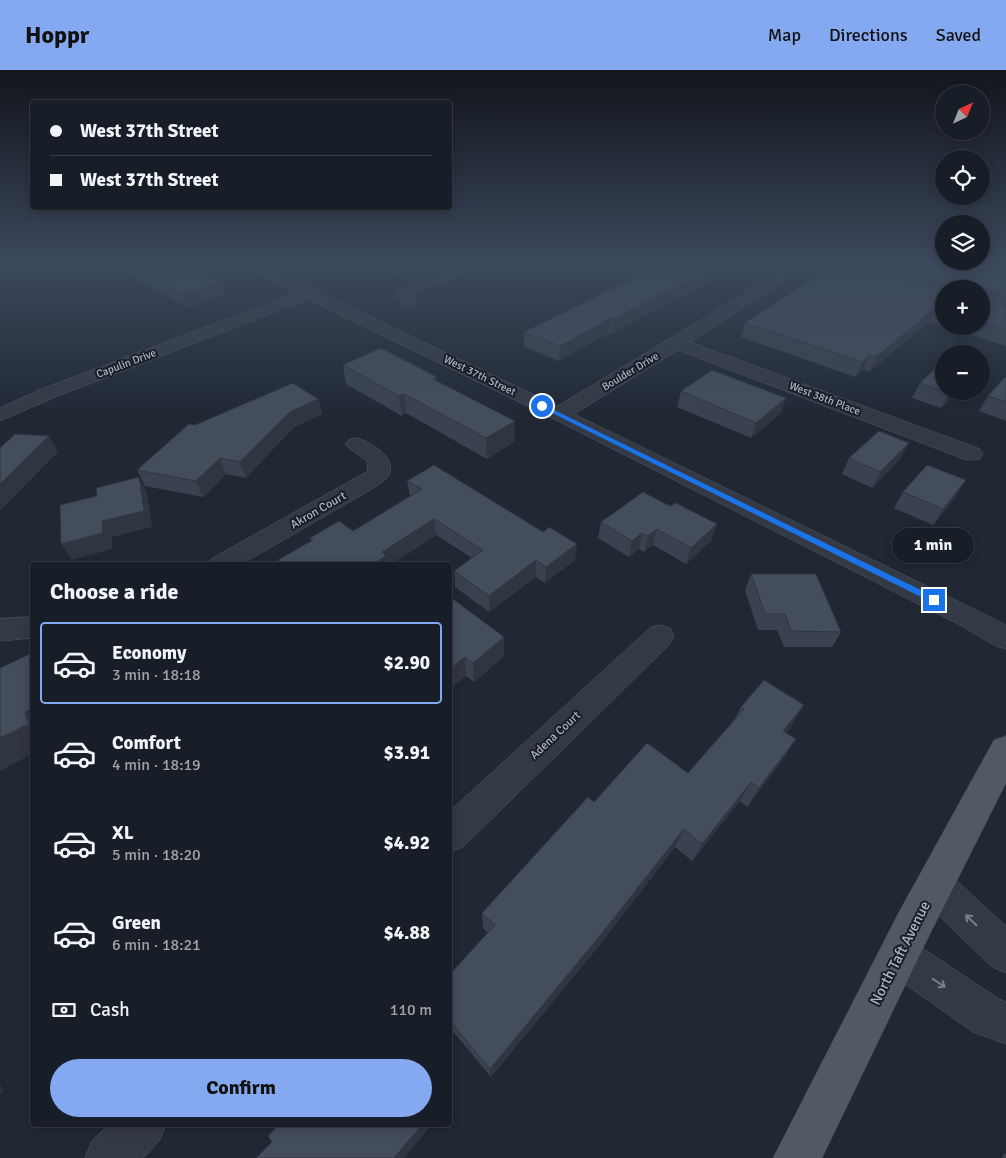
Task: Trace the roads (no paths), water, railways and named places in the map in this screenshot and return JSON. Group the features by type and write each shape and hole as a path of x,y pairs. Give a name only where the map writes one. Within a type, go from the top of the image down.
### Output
{"main road":[{"name":"North Taft Avenue","path":"797,1158 1006,750"}],"street":[{"name":"Capulin Drive","path":"0,415 46,394 253,315"},
{"name":"West 37th Street","path":"355,315 970,618 1006,638"},
{"name":"Boulder Drive","path":"559,414 722,315"},
{"name":"West 38th Place","path":"678,343 972,454"},
{"name":"Akron Court","path":"225,562 369,481 379,472 378,459 356,444"},
{"path":"0,630 30,628"},
{"name":"Adena Court","path":"452,833 660,636"},
{"path":"935,886 1006,953"},
{"path":"899,956 988,1017 1006,1022"},
{"path":"108,1158 141,1127"}]}
